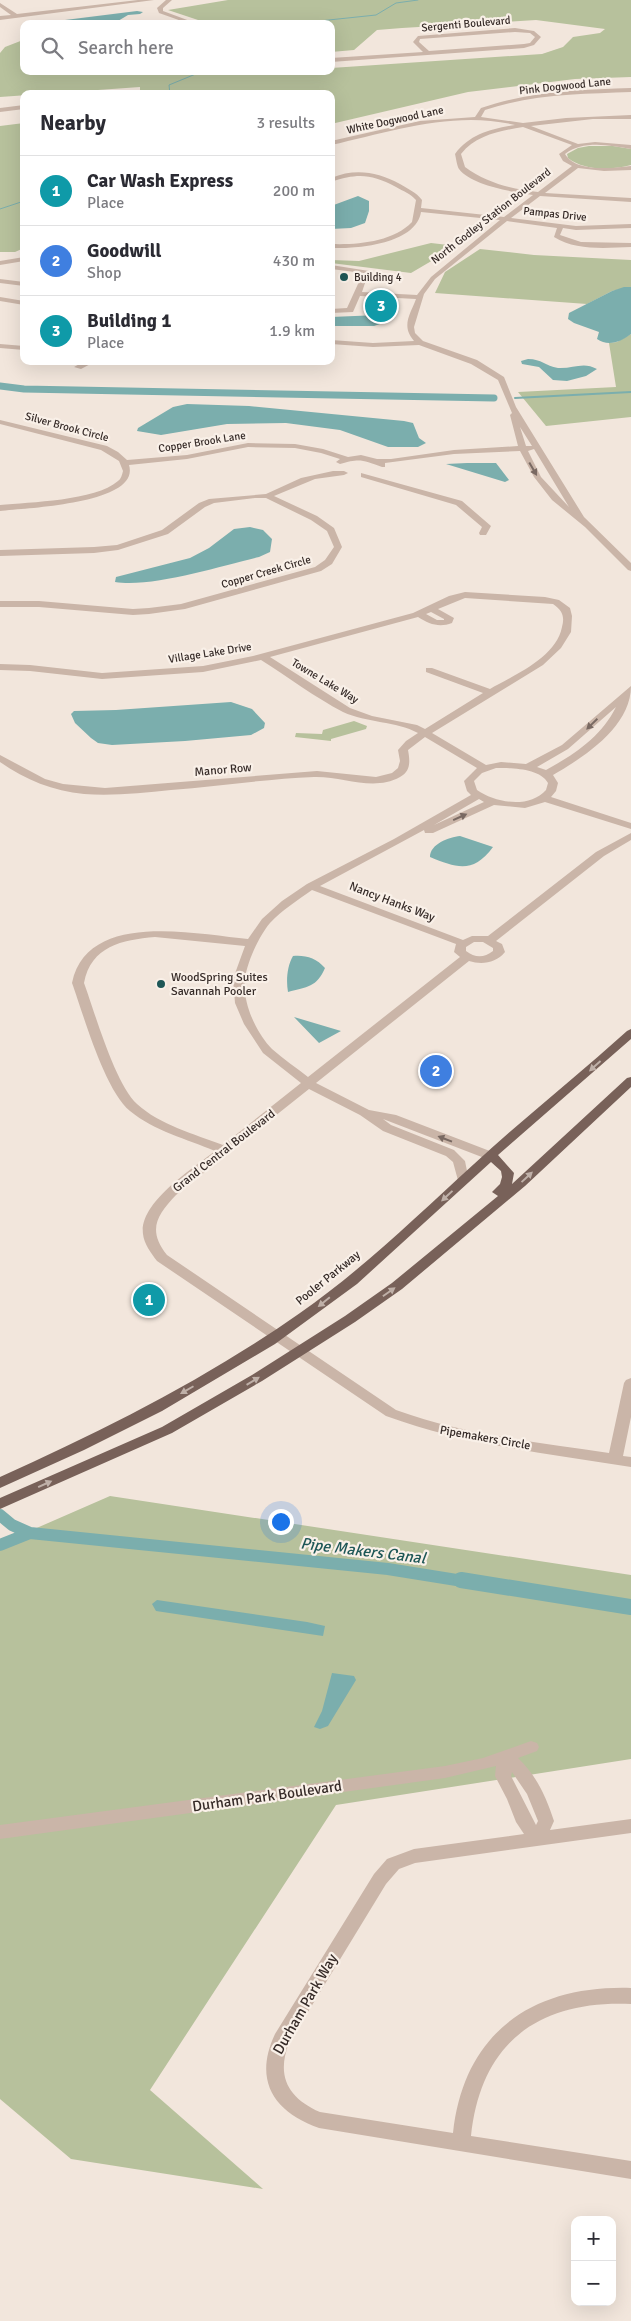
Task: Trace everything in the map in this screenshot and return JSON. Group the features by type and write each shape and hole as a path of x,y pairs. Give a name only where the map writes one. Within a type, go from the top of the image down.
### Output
{"main road":[{"name":"Pooler Parkway","path":"0,1482 66,1453 149,1412 235,1363 307,1316 358,1275 631,1033"},
{"path":"0,1504 167,1430 300,1351 390,1291 521,1183 631,1081"},
{"path":"428,1261 431,1250 509,1184 510,1177 504,1167 491,1156"}],"street":[{"path":"0,1 5,0"},
{"path":"0,18 151,0"},
{"path":"169,0 160,8 162,12 185,20"},
{"path":"0,5 16,16"},
{"name":"Sergenti Boulevard","path":"335,60 524,46 532,44 538,37 532,32 515,30 417,38 416,42 427,53"},
{"name":"Pink Dogwood Lane","path":"477,118 483,109 513,102 566,94 631,90"},
{"path":"0,110 20,108"},
{"path":"631,118 575,117 522,125 494,132 469,142 461,148 458,155 459,162 469,174 515,191 593,200 631,200"},
{"name":"White Dogwood Lane","path":"335,142 442,119 477,118 522,125 579,146"},
{"path":"631,147 609,144 579,146 571,148 562,154 566,161 577,166 604,170 631,168"},
{"name":"North Godley Station Boulevard","path":"413,336 410,326 421,296 433,278 445,266 537,194 577,166"},
{"path":"335,179 350,173 374,174 415,195 419,200 415,222 409,229 400,234 357,245 335,246"},
{"name":"Pampas Drive","path":"418,210 452,212 561,226 596,228 631,226"},
{"path":"561,226 556,236 564,241 580,244 631,245"},
{"path":"0,263 20,260"},
{"path":"335,268 367,272 350,310 335,310"},
{"path":"0,281 20,284"},
{"path":"358,292 421,296"},
{"path":"1,302 20,303"},
{"path":"1,302 20,307"},
{"path":"335,336 374,339 413,336 420,343"},
{"path":"335,342 373,345 420,343 484,367 501,379 512,407 522,449 536,475 566,509 580,518 631,568"},
{"path":"0,346 20,348"},
{"path":"512,407 580,518"},
{"name":"Silver Brook Circle","path":"0,422 104,448 117,453 126,463"},
{"name":"Copper Brook Lane","path":"126,463 187,458 248,445 295,446 323,452 340,465"},
{"path":"340,465 364,476 392,462 454,452 538,448"},
{"path":"267,496 293,482 363,458 378,469 394,486 459,503 487,526 483,533"},
{"path":"0,508 75,500 116,488 125,481 128,475 126,463"},
{"name":"Copper Creek Circle","path":"0,553 92,550 118,547 165,532 201,506 212,501 235,497 267,496 314,518 330,529 338,547 332,560 323,568 291,579 166,610 132,612 55,605 0,604"},
{"name":"Village Lake Drive","path":"0,667 34,668 85,676 114,676 204,669 263,657 419,614 451,598 472,594 545,600 556,602 565,608 568,618 567,629 557,648 540,663 426,732"},
{"path":"419,614 436,623 449,622 449,618 432,609"},
{"name":"Towne Lake Way","path":"263,657 347,710 370,718 406,724 426,732 485,768"},
{"path":"429,670 491,693"},
{"path":"529,767 565,747 630,690"},
{"path":"545,775 585,751 604,735 616,720 630,690"},
{"name":"Manor Row","path":"0,758 40,781 63,788 95,792 132,791 316,774 360,780 376,780 401,771 407,762 404,747 426,732"},
{"path":"506,764 529,767 551,780 552,787 550,793 543,798 519,805 491,802 477,796 472,791 469,780 478,771 485,768 506,764"},
{"path":"463,1181 459,1161 450,1153 387,1128 364,1112 310,1084 267,1050 250,1024 241,1003 239,979 251,943 266,921 286,904 311,886 398,842 477,796"},
{"path":"543,798 629,824 600,854"},
{"path":"398,842 422,834 491,802"},
{"path":"490,940 499,949 496,955 486,959 468,957 459,949 462,943 472,939 490,940 600,854 631,836"},
{"name":"Nancy Hanks Way","path":"311,886 462,943"},
{"path":"224,1150 148,1117 134,1108 124,1097 115,1082 78,983 78,973 82,963 92,954 119,939 139,935 155,934 251,943"},
{"name":"Grand Central Boulevard","path":"300,1351 162,1258 152,1246 149,1222 156,1207 224,1150 310,1084 468,957"},
{"path":"364,1112 392,1118 491,1156"},
{"name":"Pipemakers Circle","path":"300,1351 391,1412 423,1426 460,1435 631,1462"},
{"path":"615,1459 631,1383"},
{"name":"Durham Park Boulevard","path":"0,1832 445,1772 506,1757 530,1747"},
{"path":"506,1757 523,1771 546,1821 537,1839 524,1822 503,1776 506,1757"},
{"path":"512,1793 532,1787"},
{"name":"Durham Park Way","path":"631,1826 414,1856 388,1868 281,2040 274,2058 274,2075 281,2092 293,2108 300,2113 319,2120 631,2170"},
{"path":"461,2142 468,2095 473,2082 484,2060 509,2031 529,2017 566,2001 600,1995 631,1996"}],"green space":[{"path":"228,0 631,0 631,77 575,79 468,92 335,123 335,90 140,90 140,87 98,90 20,90 20,96 0,97 0,53 5,47 20,41 20,75 335,75 335,68 542,54 563,47 573,37 600,33 605,29 536,20 377,30 354,50 335,52 335,20 198,20 168,10"},
{"path":"20,124 20,250 15,252 0,252 0,126"},
{"path":"613,146 631,149 631,165 615,168 598,168 582,165 568,158 567,154 578,148"},
{"path":"431,243 457,246 411,273 335,264 335,260 359,261"},
{"path":"480,249 534,255 631,260 631,287 612,291 587,304 435,293 445,272"},
{"path":"631,334 631,417 546,426 518,392 616,387 609,343 617,342"},
{"path":"354,721 367,726 366,729 331,739 331,741 295,737 296,733 322,734 323,730"},
{"path":"110,1496 631,1575 631,1759 336,1805 150,2090 263,2189 71,2159 0,2099 0,1544"}],"water":[{"path":"137,11 143,12 128,15 120,20 65,20"},
{"path":"358,196 369,201 369,211 365,223 351,228 335,229 335,205"},
{"path":"631,287 631,334 623,339 606,343 597,339 599,332 568,319 569,313 612,291"},
{"path":"379,315 384,318 380,324 374,326 335,326 335,317"},
{"path":"528,359 537,360 558,368 582,365 597,369 586,376 567,381 553,380 539,367 522,364 521,361"},
{"path":"187,404 249,406 404,421 413,423 419,438 426,443 418,447 388,447 340,430 286,423 227,424 161,435 137,431 138,428 173,407"},
{"path":"496,463 509,480 505,482 446,464"},
{"path":"250,527 263,530 272,539 270,552 259,557 167,579 148,582 115,582 116,577 190,558 209,548 234,529"},
{"path":"231,702 252,709 265,723 264,728 251,735 112,745 98,743 91,738 75,723 71,714 74,711"},
{"path":"460,836 493,847 479,862 471,865 457,866 430,857 433,848 437,845"},
{"path":"293,956 311,958 325,968 315,983 288,992 289,964"},
{"path":"294,1017 341,1031 319,1043"},
{"path":"157,1600 325,1626 323,1636 156,1611 152,1604"},
{"path":"332,1673 354,1676 356,1680 328,1726 320,1729 314,1727 322,1711"}],"waterway":[{"path":"328,20 376,15 396,3 418,0"},
{"path":"170,90 169,85 193,75"},
{"path":"0,209 20,202"},
{"path":"0,386 24,389 494,398"},
{"path":"515,398 631,392"},
{"path":"0,1515 12,1525 30,1533"},
{"path":"0,1545 30,1533"},
{"name":"Pipe Makers Canal","path":"30,1533 388,1569 469,1582"},
{"name":"Pipe Makers Canal","path":"461,1580 631,1607"}],"place":[{"name":"Building 4","path":"344,277"},
{"name":"Building 1","path":"381,306"},
{"name":"WoodSpring Suites Savannah Pooler","path":"161,984"},
{"name":"Goodwill","path":"436,1071"},
{"name":"Car Wash Express","path":"149,1300"}]}
